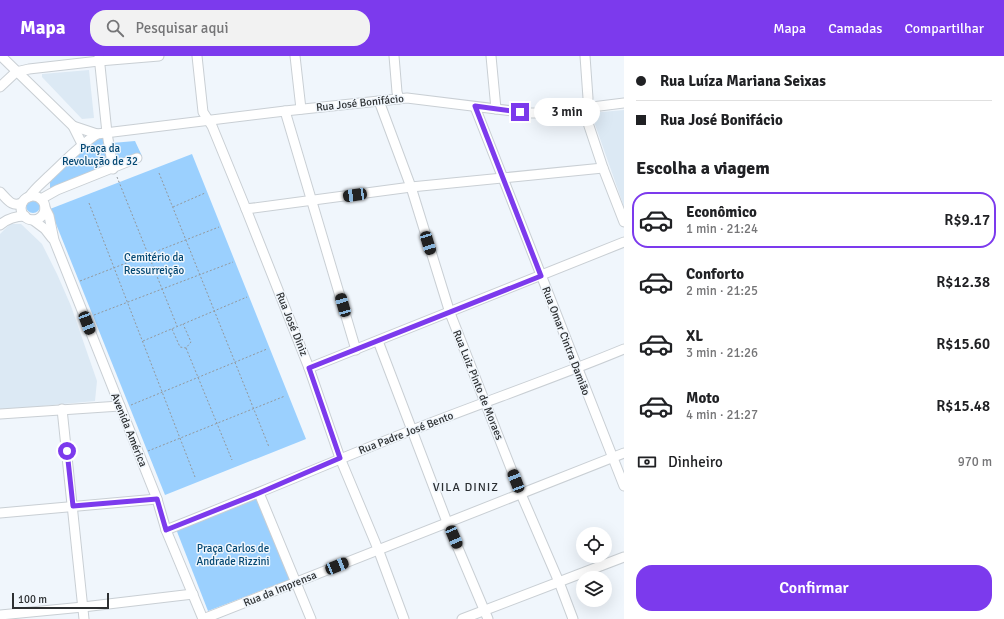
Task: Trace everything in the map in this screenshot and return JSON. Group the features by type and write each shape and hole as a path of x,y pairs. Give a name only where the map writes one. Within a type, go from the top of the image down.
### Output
{"street":[{"path":"0,88 16,72 29,69 99,58 158,56"},
{"name":"Rua José Diniz","path":"198,56 203,112 212,126 246,209 309,368 340,458 378,549 404,619"},
{"path":"295,56 301,109"},
{"path":"394,56 399,99"},
{"path":"491,56 496,109"},
{"path":"584,56 588,98 585,114 603,168 624,222"},
{"path":"5,58 16,72 73,126 82,144"},
{"path":"99,58 107,133 114,169"},
{"name":"Rua José Bonifácio","path":"97,134 301,109 407,98 529,113 624,103"},
{"name":"Rua Luiz Pinto de Moraes","path":"379,101 411,188 450,313 521,494 559,582 573,619"},
{"name":"Rua Omar Cintra Damião","path":"475,106 624,486"},
{"path":"285,111 356,350"},
{"path":"73,126 97,134"},
{"path":"0,192 12,204 18,205 22,203 29,197 36,187 82,144 97,134"},
{"path":"43,203 57,190 114,169 137,158"},
{"path":"246,209 411,188 603,168"},
{"path":"2,224 16,216 37,219 42,215 47,178"},
{"path":"29,197 35,196 43,203"},
{"path":"22,203 21,209 29,218"},
{"name":"Avenida América","path":"43,203 49,216 54,240 157,499 166,530 194,594 203,619"},
{"path":"2,224 12,204"},
{"name":"Avenida América","path":"29,218 45,229 54,240"},
{"path":"309,368 450,313 624,242"},
{"path":"378,341 447,522 486,615"},
{"name":"Rua Padre José Bento","path":"166,530 259,493 340,458 485,402 577,369 624,349"},
{"path":"0,414 120,406"},
{"path":"62,409 84,619"},
{"name":"Rua da Imprensa","path":"203,619 624,453"},
{"path":"259,493 311,619"},
{"path":"0,513 157,499"},
{"path":"462,619 486,615 559,582 624,557"},
{"path":"0,615 194,594"}],"path":[{"path":"114,169 177,326"},
{"path":"159,173 270,448"},
{"path":"173,207 206,193"},
{"path":"89,203 195,477"},
{"path":"80,281 219,227"},
{"path":"94,315 233,262"},
{"path":"142,341 247,297"},
{"path":"183,324 191,342 186,348"},
{"path":"171,329 180,347 186,348"},
{"path":"186,348 232,460"},
{"path":"131,405 267,349"},
{"path":"148,451 286,396"}],"shaded area":[{"path":"89,70 94,118 82,119 42,77 42,74"},
{"path":"624,110 624,207 591,113"},
{"path":"10,224 21,224 42,244 57,274 71,306 97,381 95,401 0,410 0,234"}],"green space":[{"name":"Praça da Revolução de 32","path":"110,137 112,143 135,141 142,156 50,189 50,181 82,149 95,140"},
{"name":"Cemitério da Ressurreição","path":"192,154 306,439 165,495 50,209"},
{"path":"30,199 36,199 40,203 40,209 36,213 30,213 26,209 26,203"},
{"name":"Praça Carlos de Andrade Rizzini","path":"258,497 291,579 208,611 176,529"}],"district":[{"name":"VILA DINIZ","path":"466,487"}],"route":[{"path":"67,451 73,506 157,499 166,530 259,493 340,458 309,368 541,276 475,106 520,112"}]}
